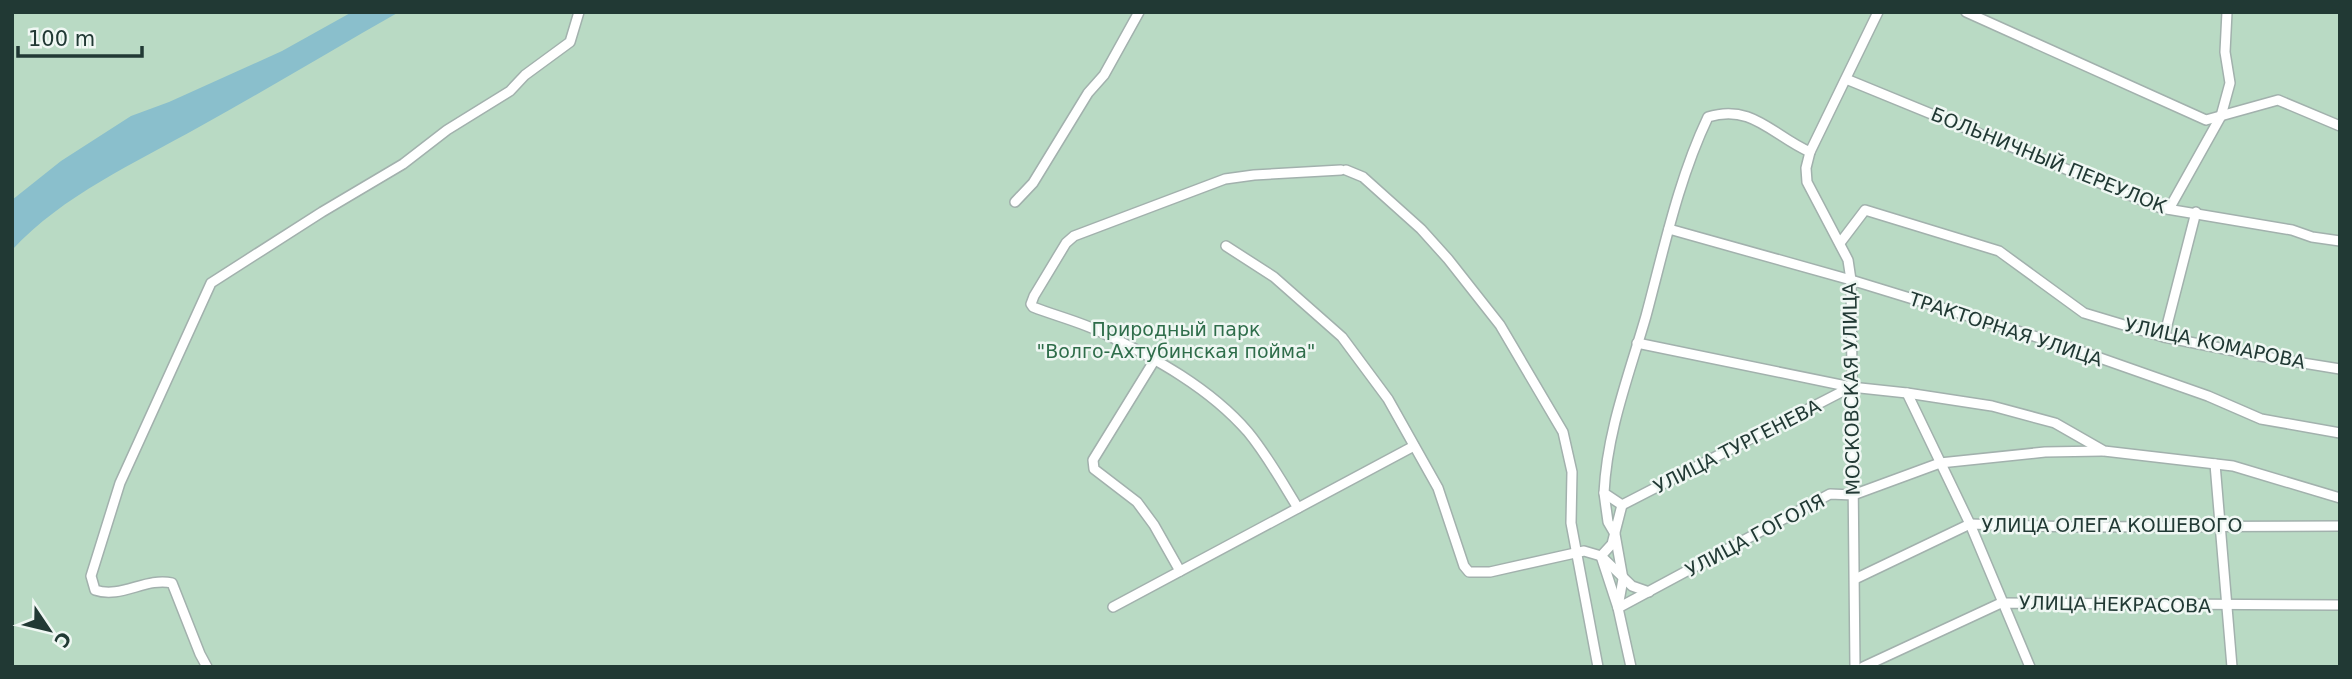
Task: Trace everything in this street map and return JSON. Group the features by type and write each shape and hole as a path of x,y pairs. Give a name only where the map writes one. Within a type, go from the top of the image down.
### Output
{"street":[{"path":"207,667 172,583 162,581 107,594 95,590 91,576 120,482 211,284 322,212 403,164 447,130 510,91 525,75 570,42 579,12"},
{"path":"1015,202 1033,183 1088,93 1104,75 1139,12"},
{"name":"МОСКОВСКАЯ УЛИЦА","path":"1856,667 1851,280 1848,260 1807,182 1806,168 1810,152 1878,12"},
{"path":"1966,12 2206,120 2278,100 2340,125"},
{"path":"2169,209 2221,116 2230,83 2225,52 2227,12"},
{"name":"БОЛЬНИЧНЫЙ ПЕРЕУЛОК","path":"1846,79 2169,209 2340,241"},
{"path":"1618,608 1623,579 1615,534 1608,522 1604,493 1608,448 1683,180 1708,117 1720,113 1747,115 1810,152"},
{"path":"1298,508 1248,432 1220,403 1110,337 1033,307 1031,304 1066,243 1074,236 1225,179 1343,170 1363,177 1421,229 1500,325 1563,432 1572,471 1571,523 1598,667"},
{"name":"УЛИЦА КОМАРОВА","path":"1840,243 1865,210 1999,251 2084,313 2164,337 2340,369"},
{"path":"2164,337 2196,212"},
{"name":"ТРАКТОРНАЯ УЛИЦА","path":"1669,229 1851,280 2063,345 2208,396 2260,419 2340,433"},
{"path":"1226,246 1274,277 1342,337 1388,399 1438,488 1469,572 1490,572 1584,551 1601,556 1632,586 1649,592"},
{"path":"1637,343 1851,387 1992,406 2055,423 2104,450 2233,466 2340,498"},
{"path":"1154,361 1093,460 1094,469 1137,502 1154,525 1180,571"},
{"name":"УЛИЦА ТУРГЕНЕВА","path":"1622,505 1851,387"},
{"path":"1907,393 1970,524 2030,667"},
{"path":"1113,607 1414,446"},
{"name":"УЛИЦА ГОГОЛЯ","path":"1618,608 1830,494 1853,495 1940,463 2104,450"},
{"path":"2215,464 2232,667"},
{"path":"1601,556 1612,544 1622,505 1604,493"},
{"name":"УЛИЦА ОЛЕГА КОШЕВОГО","path":"1855,579 1970,524 2072,527 2340,526"},
{"path":"1601,556 1618,608 1631,667"},
{"name":"УЛИЦА НЕКРАСОВА","path":"1863,667 2001,603 2340,605"}],"green space":[{"name":"Природный парк \"Волго-Ахтубинская пойма\"","path":"12,12 2340,12 2340,667 12,667"}],"water":[{"path":"352,12 399,12 101,181 32,230 12,250 12,200 61,161 131,116 169,102 282,51"}]}
